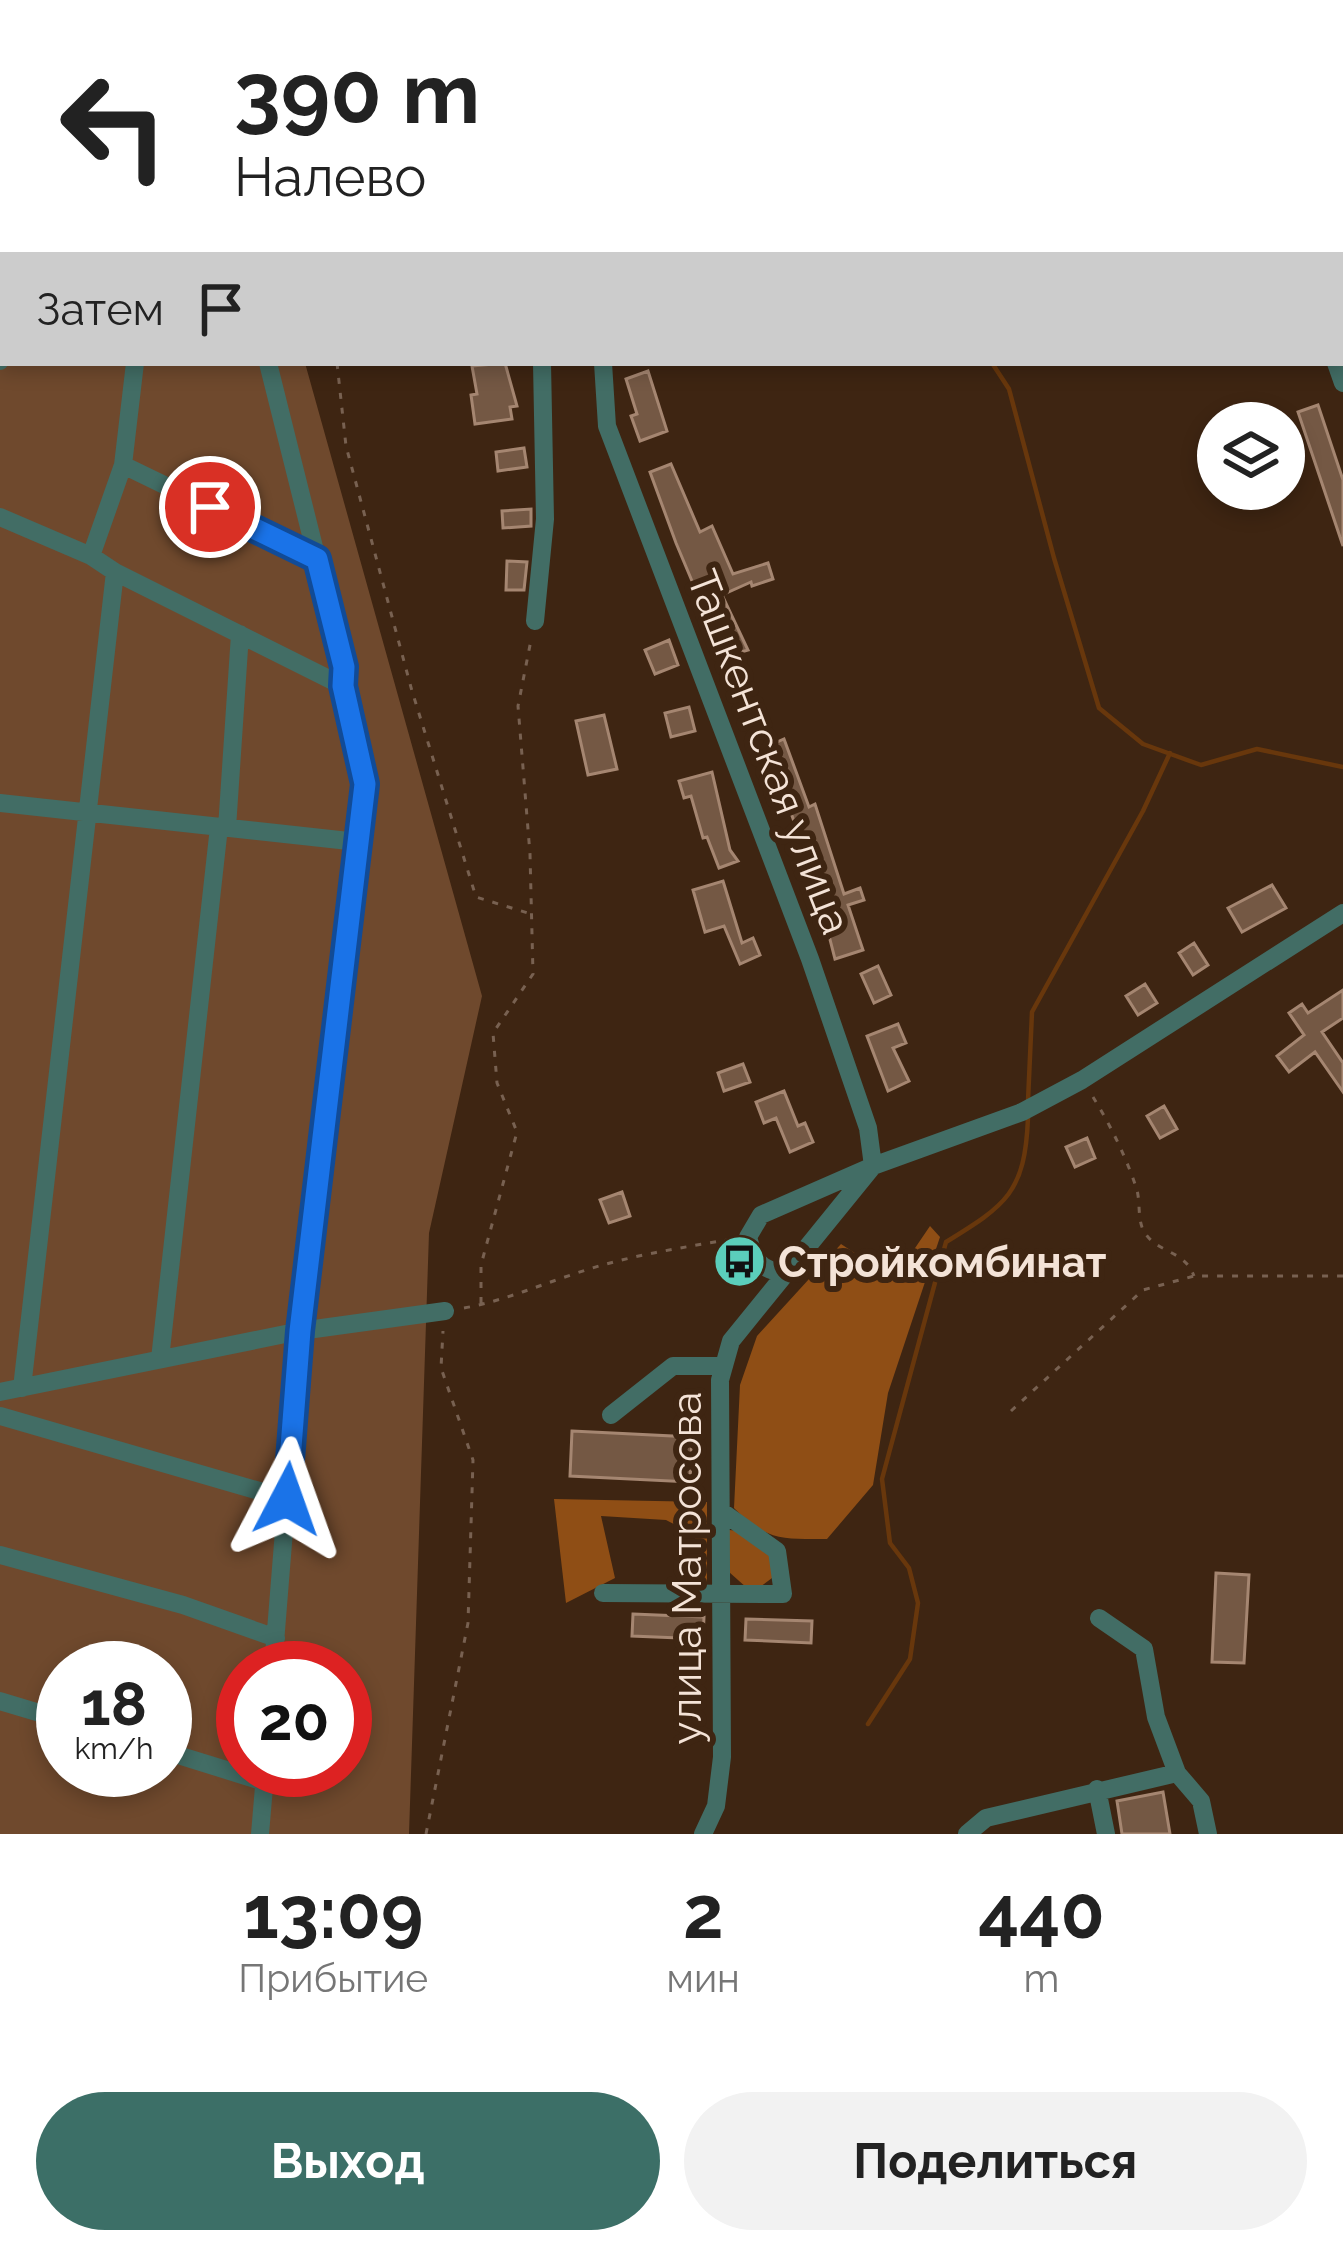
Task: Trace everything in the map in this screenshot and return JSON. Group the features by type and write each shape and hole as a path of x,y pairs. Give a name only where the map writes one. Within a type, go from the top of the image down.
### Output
{"street":[{"path":"92,556 123,465 135,366"},
{"path":"269,366 344,667 343,686 365,784 300,1331 276,1641"},
{"path":"535,621 545,519 542,366"},
{"name":"Ташкентская улица","path":"603,366 607,426 810,959 868,1128 873,1166"},
{"path":"123,465 317,559"},
{"path":"0,518 92,556 115,572 343,686"},
{"path":"22,1388 115,572"},
{"path":"160,1359 223,827 240,634"},
{"path":"0,803 358,842"},
{"path":"783,1273 765,1270 753,1258 748,1237 761,1215 873,1166 1022,1112 1082,1080 1343,914"},
{"name":"улица Матросова","path":"703,1834 716,1806 722,1757 724,1366 731,1341 873,1166"},
{"path":"0,1393 300,1331 445,1311"},
{"path":"611,1415 673,1366 724,1366"},
{"path":"0,1416 287,1499"},
{"path":"603,1592 782,1594 777,1551 721,1510"},
{"path":"0,1555 183,1605 276,1638"},
{"path":"1099,1618 1144,1649 1156,1717 1178,1773 1202,1801 1208,1834"},
{"path":"0,1701 36,1712"},
{"path":"967,1834 986,1818 1178,1773"},
{"path":"1097,1789 1106,1834"},
{"path":"260,1834 263,1797"}],"path":[{"path":"337,366 346,446 412,691 476,897 531,914"},
{"path":"481,1305 482,1265 518,1132 497,1083 493,1033 533,974 518,706 535,621"},
{"path":"1082,1080 1102,1110 1137,1191 1142,1227 1156,1246 1190,1264 1194,1276"},
{"path":"426,1834 468,1623 473,1460 441,1368 445,1311 481,1305 539,1289 574,1273 671,1249 748,1237"},
{"path":"1011,1411 1143,1290 1194,1276 1343,1276"}],"shaded area":[{"path":"0,366 306,366 482,996 429,1233 409,1834 0,1834"},
{"path":"930,1226 940,1237 888,1393 873,1485 827,1539 786,1538 766,1532 734,1508 740,1385 757,1336 841,1244 894,1279"},
{"path":"554,1499 707,1502 707,1585 694,1583 695,1535 666,1520 601,1516 615,1578 566,1603"},
{"path":"729,1530 741,1531 774,1558 772,1578 760,1587 747,1588 729,1572"}],"building":[{"path":"472,366 506,366 517,406 510,407 512,419 475,424 471,395 477,394"},
{"path":"648,371 667,431 640,441 626,379"},
{"path":"1318,405 1343,480 1343,546 1305,433 1305,410"},
{"path":"524,448 527,467 498,471 496,452"},
{"path":"671,464 700,532 712,526 733,574 768,563 773,579 752,586 751,582 722,595 748,650 724,657 676,543 650,472"},
{"path":"531,509 531,526 503,528 502,511"},
{"path":"507,561 527,562 524,590 506,590"},
{"path":"669,640 678,665 655,674 645,650"},
{"path":"689,707 695,731 671,737 665,713"},
{"path":"604,715 617,769 588,775 576,721"},
{"path":"784,739 809,807 815,804 844,894 860,888 864,900 848,905 863,950 835,959 794,812 768,746"},
{"path":"712,772 730,850 738,861 719,868 707,837 703,838 691,796 684,798 679,781"},
{"path":"723,881 742,943 753,938 760,955 740,964 724,926 705,932 693,890"},
{"path":"1272,885 1286,908 1242,932 1228,908"},
{"path":"1194,943 1208,965 1193,975 1179,953"},
{"path":"878,966 891,995 874,1003 861,974"},
{"path":"1145,984 1157,1003 1138,1015 1126,996"},
{"path":"1343,990 1343,1018 1322,1032 1343,1063 1343,1092 1315,1052 1289,1072 1277,1056 1304,1035 1289,1013 1302,1004 1308,1013"},
{"path":"898,1024 906,1043 893,1048 909,1081 888,1091 867,1036"},
{"path":"743,1064 750,1082 724,1091 718,1073"},
{"path":"784,1091 798,1126 805,1123 813,1142 790,1152 776,1118 764,1123 756,1102"},
{"path":"1164,1106 1177,1129 1160,1138 1147,1116"},
{"path":"1087,1138 1095,1158 1075,1167 1066,1147"},
{"path":"622,1192 630,1216 609,1223 600,1200"},
{"path":"572,1431 692,1437 690,1482 570,1476"},
{"path":"1216,1573 1249,1575 1244,1663 1212,1662"},
{"path":"633,1614 704,1617 703,1639 632,1636"},
{"path":"746,1619 812,1621 811,1643 745,1640"},
{"path":"1163,1792 1170,1834 1122,1834 1117,1801"}],"waterway":[{"path":"994,366 1009,389 1099,708 1143,744 1201,765 1257,749 1343,767"},
{"path":"1028,1101 1032,1012 1170,753"},
{"path":"868,1724 910,1659 918,1603 909,1568 890,1543 882,1479 946,1242 984,1218 1008,1194 1022,1164 1028,1118"}],"place":[{"name":"Стройкомбинат","path":"739,1262"}],"route":[{"path":"210,507 317,559 344,667 343,686 365,784 300,1331 287,1499"}]}
